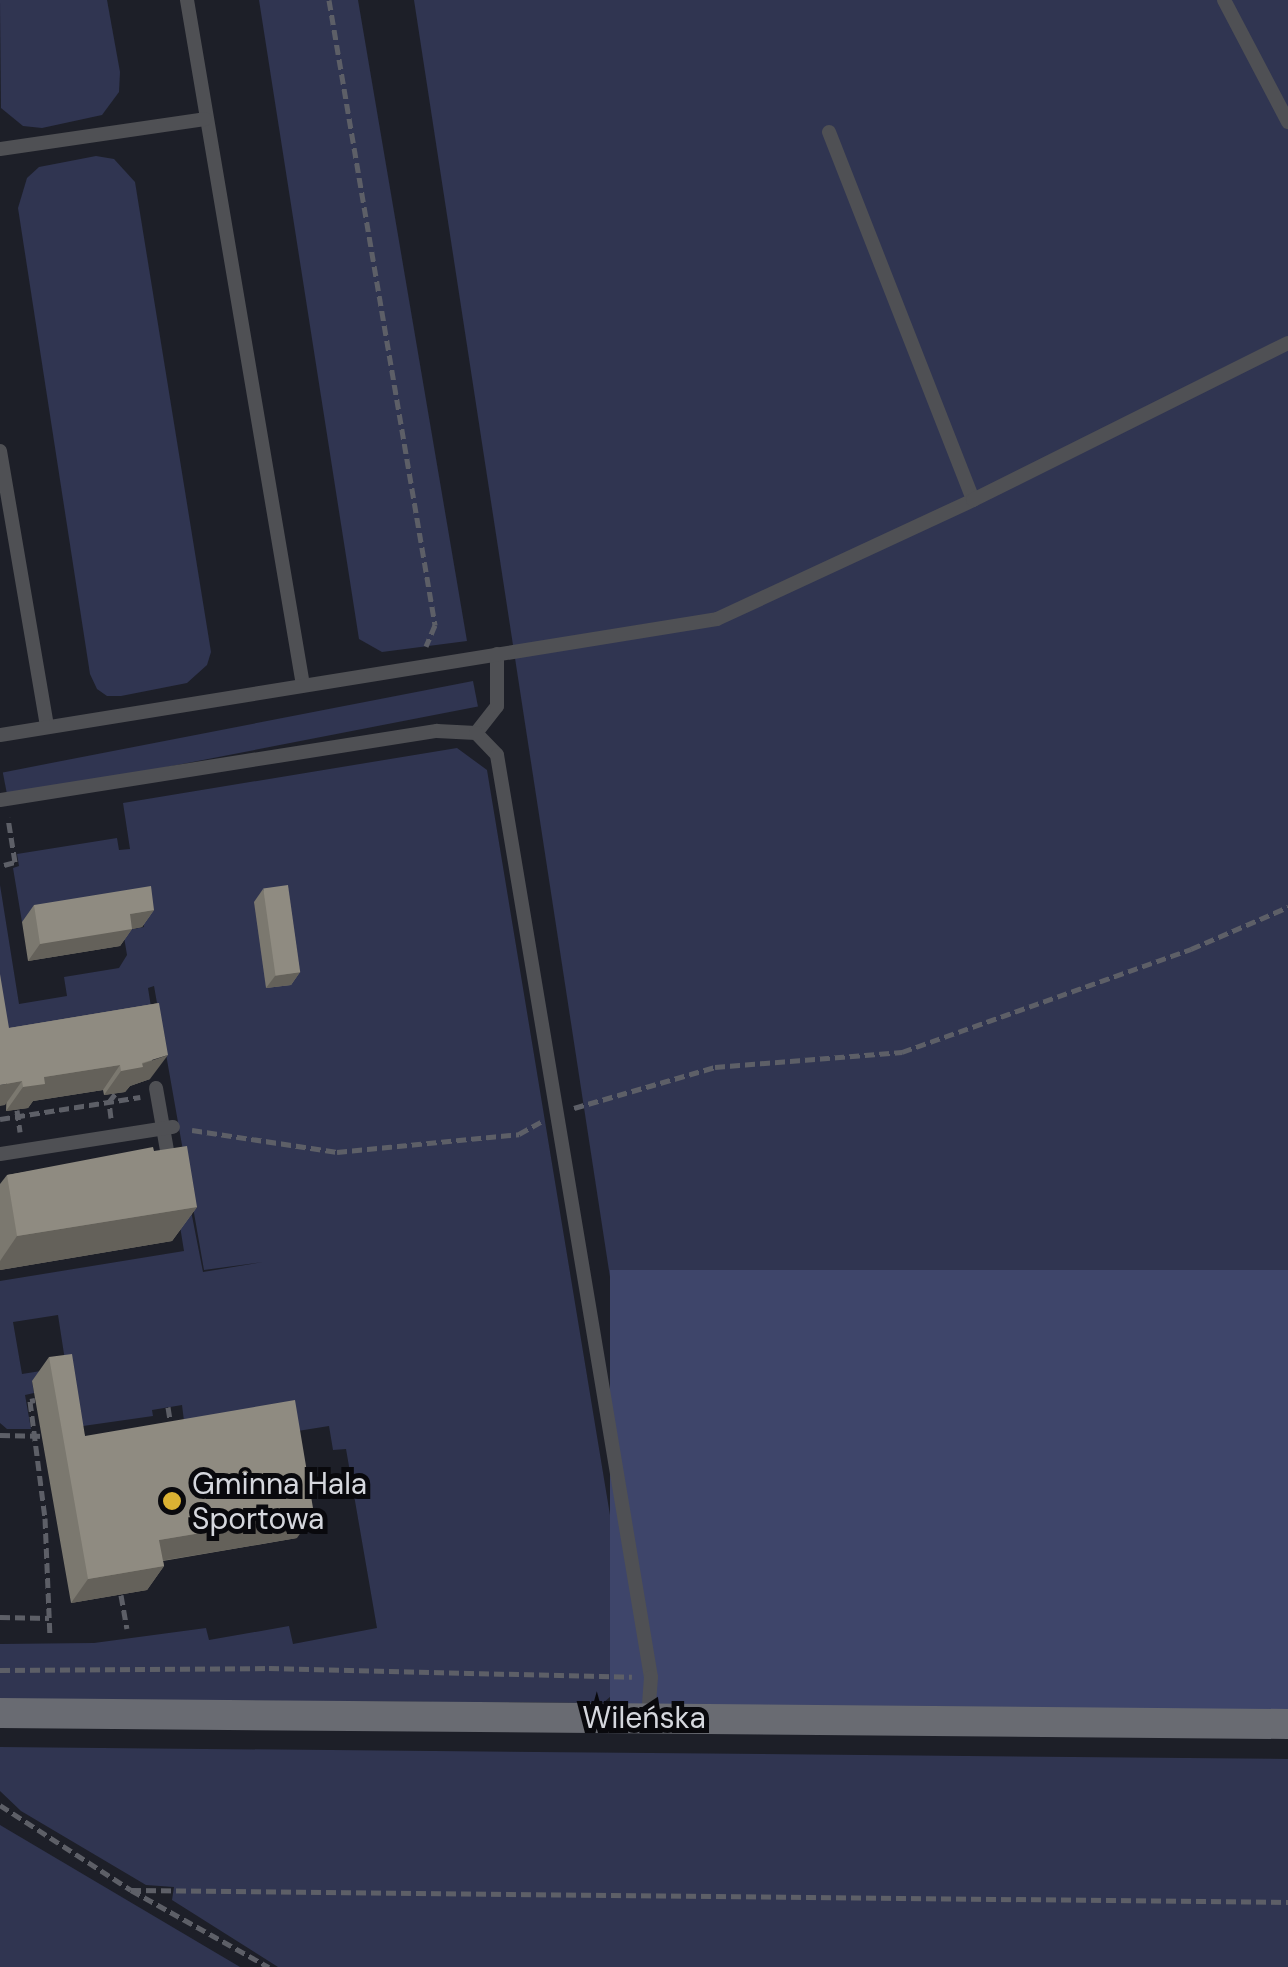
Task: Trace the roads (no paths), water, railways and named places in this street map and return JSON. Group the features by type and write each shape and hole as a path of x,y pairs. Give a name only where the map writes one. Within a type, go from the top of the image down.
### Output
{"street":[{"name":"Wileńska","path":"0,1713 1288,1724"}],"lane":[{"path":"188,0 303,685"},
{"path":"1224,0 1288,122"},
{"path":"0,150 206,119"},
{"path":"829,132 973,500"},
{"path":"0,735 716,620 973,500 1288,343"},
{"path":"0,451 48,727"},
{"path":"476,733 497,706 496,654"},
{"path":"0,800 437,731 476,733 497,755 651,1677 648,1718"},
{"path":"156,1088 168,1128 170,1169"},
{"path":"0,1154 168,1128"}],"place":[{"name":"Gminna Hala Sportowa","path":"172,1501"}]}
